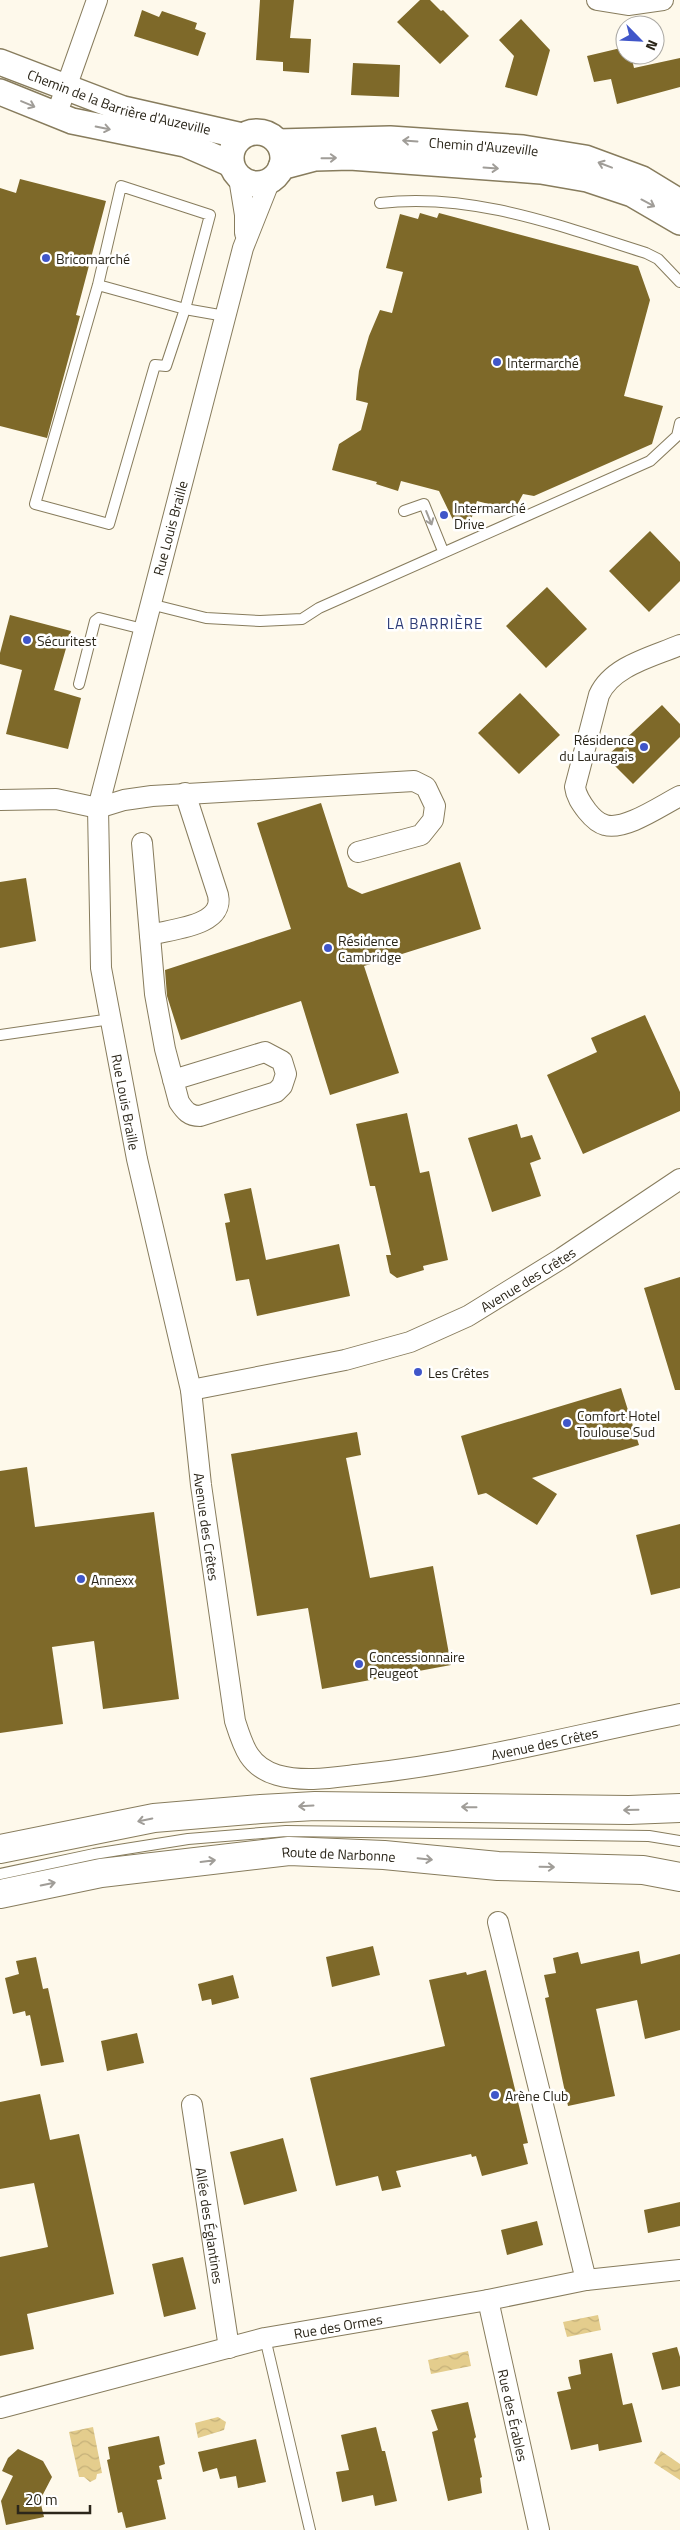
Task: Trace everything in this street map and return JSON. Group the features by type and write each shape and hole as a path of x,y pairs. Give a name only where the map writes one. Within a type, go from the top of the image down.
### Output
{"main road":[{"path":"0,1849 154,1818 261,1809 315,1806 629,1810 680,1808"},
{"name":"Route de Narbonne","path":"0,1894 101,1873 289,1852 384,1855 498,1866 642,1870 680,1877"}],"street":[{"path":"56,116 97,0"},
{"path":"597,0 628,5 663,0"},
{"name":"Chemin de la Barrière d'Auzeville","path":"0,62 123,109 242,136"},
{"name":"Chemin de la Barrière d'Auzeville","path":"0,92 56,116 91,126 185,144 235,171"},
{"path":"261,132 278,142 282,150 276,174 253,184 235,171 233,149 242,136 261,132"},
{"name":"Chemin d'Auzeville","path":"278,142 390,139 523,148 586,158 642,179 680,202"},
{"name":"Chemin d'Auzeville","path":"276,174 315,158 350,157 541,171 586,179 632,194 680,222"},
{"name":"Rue Louis Braille","path":"235,171 245,215 243,248"},
{"name":"Rue Louis Braille","path":"191,1390 137,1158 102,968 98,808 243,248 276,174"},
{"path":"680,645 621,671 605,684 599,696 575,786 577,797 588,813 599,823 609,826 633,821 680,796"},
{"path":"0,800 56,800 98,808 124,800 185,793 414,781 426,787 432,796 435,814 426,831 358,852"},
{"path":"150,935 206,920 216,914 218,907 218,895 185,793"},
{"path":"142,843 155,994 165,1049 173,1080 184,1109 190,1115 200,1116 276,1092 285,1080 286,1074 282,1061 265,1052 173,1080"},
{"name":"Avenue des Crêtes","path":"680,1179 562,1258 476,1311 410,1342 346,1360 191,1390 200,1484 236,1721 244,1750 259,1766 276,1775 299,1778 324,1778 408,1770 680,1714"},
{"path":"498,1922 586,2280"},
{"name":"Allée des Églantines","path":"192,2105 229,2348"},
{"name":"Rue des Ormes","path":"0,2408 265,2338 488,2300 586,2280 680,2270"},
{"name":"Rue des Érables","path":"488,2300 539,2530"}],"lane":[{"path":"121,186 210,215 185,309 166,366 155,364 109,524 35,504 98,285 121,186"},
{"path":"380,203 423,200 454,203 555,224 646,253 658,259 680,282"},
{"path":"98,285 185,309 225,316"},
{"path":"150,604 206,618 260,621 302,618 319,608 443,551 650,461 677,436 680,423"},
{"path":"404,511 424,504 443,551"},
{"path":"79,684 94,621 99,618 143,629"},
{"path":"0,1035 111,1019"},
{"path":"0,1874 94,1854 188,1839 286,1830 649,1836 680,1841"},
{"path":"265,2338 310,2530"}],"water":[{"path":"598,2315 601,2330 567,2337 563,2322"},
{"path":"468,2351 471,2366 431,2374 428,2360"},
{"path":"218,2417 226,2422 224,2430 198,2438 195,2423"},
{"path":"93,2427 102,2473 97,2474 96,2479 90,2482 84,2477 79,2477 69,2432"},
{"path":"661,2451 680,2464 680,2480 654,2463"}],"building":[{"path":"260,0 294,0 290,38 311,39 309,73 283,71 283,62 256,60"},
{"path":"420,0 430,0 469,36 440,64 397,22"},
{"path":"142,10 159,17 162,11 197,23 195,29 206,33 198,56 134,36"},
{"path":"521,19 550,50 537,96 505,87 514,56 499,40"},
{"path":"615,49 615,65 633,65 634,68 648,65 665,65 665,61 680,58 680,87 617,104 611,79 594,82 587,56"},
{"path":"353,63 400,65 399,97 351,95"},
{"name":"Bricomarché","path":"20,179 106,201 76,315 80,316 47,438 0,426 0,188 16,193"},
{"name":"Intermarché","path":"420,213 437,218 439,213 638,266 650,300 624,396 663,406 652,444 534,496 523,494 517,505 508,509 477,501 471,520 456,526 439,491 401,481 398,491 376,484 377,482 332,470 339,444 361,430 368,403 356,400 359,371 369,336 380,310 392,313 403,272 386,268 400,214 418,219"},
{"path":"650,531 680,562 680,581 649,612 609,571"},
{"path":"547,587 587,629 546,668 506,626"},
{"path":"10,615 71,631 54,690 81,698 68,749 6,734 22,670 0,664 0,653"},
{"path":"520,693 560,735 519,774 478,733"},
{"name":"Résidence du Lauragais","path":"662,705 680,724 680,737 633,784 606,757"},
{"name":"Résidence Cambridge","path":"321,803 348,887 362,894 460,862 481,929 364,966 399,1073 330,1095 301,1001 181,1040 167,996 165,970 291,929 257,823"},
{"path":"26,878 36,941 0,948 0,882"},
{"path":"645,1015 680,1092 680,1111 583,1154 547,1075 597,1052 591,1038"},
{"path":"407,1113 420,1173 429,1171 448,1260 423,1266 424,1270 397,1278 390,1273 386,1255 391,1255 375,1186 370,1186 356,1124"},
{"path":"517,1124 521,1138 532,1135 541,1159 530,1163 541,1196 492,1212 468,1138"},
{"path":"251,1188 266,1260 339,1244 350,1296 257,1316 249,1279 236,1281 225,1223 230,1222 224,1194"},
{"path":"680,1277 680,1390 675,1390 644,1288"},
{"path":"621,1388 639,1445 532,1478 557,1494 537,1525 486,1493 478,1495 461,1436"},
{"path":"357,1432 361,1455 346,1458 370,1578 433,1566 451,1665 322,1689 308,1608 257,1616 231,1454"},
{"name":"Annexx","path":"27,1467 35,1527 154,1512 179,1699 103,1709 94,1641 52,1647 63,1724 0,1733 0,1471"},
{"path":"680,1524 680,1588 651,1595 636,1535"},
{"path":"373,1946 380,1975 332,1987 326,1957"},
{"path":"639,1951 641,1964 680,1954 680,2030 645,2039 637,2000 596,2009 615,2096 568,2106 545,1998 549,1997 544,1975 556,1973 553,1958 578,1952 581,1964"},
{"path":"36,1957 43,1989 48,1988 64,2062 41,2066 30,2015 26,2016 25,2011 13,2014 5,1978 19,1974 16,1961"},
{"path":"486,1970 528,2143 523,2144 528,2164 482,2176 476,2156 472,2157 471,2154 396,2171 401,2187 382,2191 378,2176 336,2186 310,2078 445,2046 429,1980 466,1972 467,1975"},
{"path":"233,1975 239,1998 212,2005 211,1999 202,2001 198,1984"},
{"path":"137,2033 144,2063 107,2071 101,2041"},
{"path":"40,2094 50,2140 79,2134 114,2294 27,2314 34,2349 0,2356 0,2257 48,2247 34,2183 0,2189 0,2102"},
{"path":"283,2138 297,2191 244,2205 230,2152"},
{"path":"680,2202 680,2226 648,2233 644,2210"},
{"path":"537,2221 543,2245 507,2255 501,2230"},
{"path":"183,2257 196,2309 164,2317 152,2264"},
{"path":"677,2347 680,2357 680,2386 662,2390 652,2353"},
{"path":"612,2353 623,2405 632,2403 642,2442 599,2451 598,2444 571,2450 557,2392 571,2389 568,2377 581,2374 579,2360"},
{"path":"468,2402 476,2437 474,2439 482,2477 480,2478 482,2493 448,2501 432,2432 438,2430 431,2410"},
{"path":"376,2427 382,2451 385,2451 397,2501 375,2506 373,2495 342,2502 336,2472 349,2470 341,2435"},
{"path":"159,2436 165,2464 159,2466 162,2479 157,2480 166,2519 126,2528 122,2512 118,2513 107,2460 110,2459 108,2447"},
{"path":"256,2439 266,2482 238,2488 236,2476 220,2479 217,2468 203,2472 198,2452"},
{"path":"18,2449 43,2461 52,2477 40,2500 44,2517 6,2525 1,2501 13,2476 2,2471 8,2458"}],"place":[{"name":"Bricomarché","path":"46,258"},
{"name":"Intermarché","path":"497,362"},
{"name":"Intermarché Drive","path":"444,515"},
{"name":"Sécuritest","path":"27,640"},
{"name":"Résidence du Lauragais","path":"644,747"},
{"name":"Résidence Cambridge","path":"328,948"},
{"name":"Les Crêtes","path":"418,1372"},
{"name":"Comfort Hotel Toulouse Sud","path":"567,1423"},
{"name":"Annexx","path":"81,1579"},
{"name":"Concessionnaire Peugeot","path":"359,1664"},
{"name":"Arène Club","path":"495,2095"}],"district":[{"name":"LA BARRIÈRE","path":"435,623"}]}
